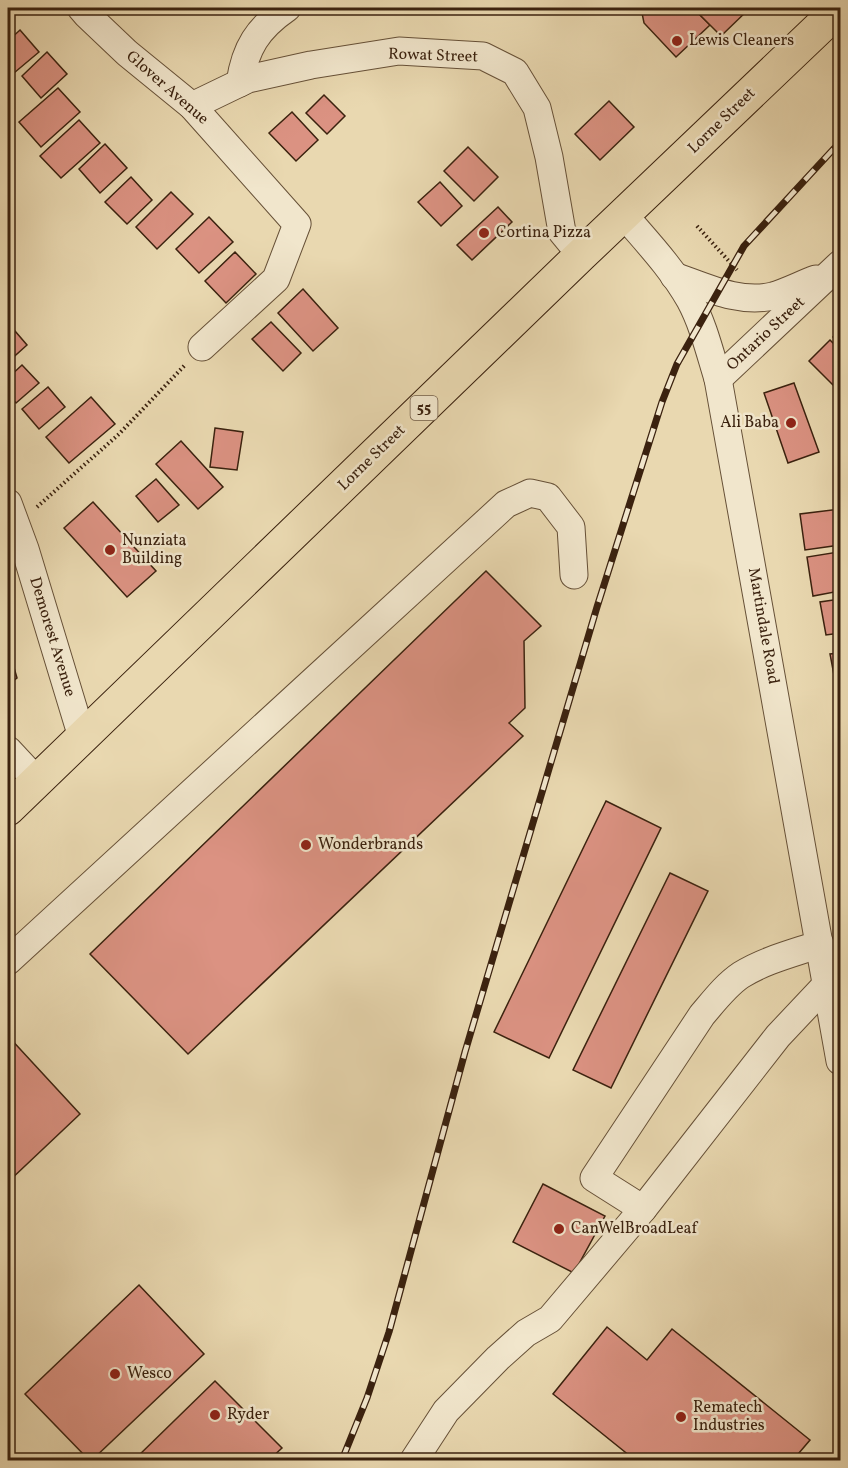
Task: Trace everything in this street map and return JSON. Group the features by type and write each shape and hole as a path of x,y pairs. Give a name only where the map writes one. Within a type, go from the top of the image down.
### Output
{"main road":[{"name":"Lorne Street","path":"8,808 840,8"}],"street":[{"name":"Glover Avenue","path":"81,8 127,53 192,106 297,224 276,279 202,347"},
{"path":"240,83 243,65 251,44 267,23 287,8"},
{"name":"Rowat Street","path":"192,106 248,79 310,65 399,51 483,56 515,72 537,108 549,157 562,232 581,255"},
{"name":"Martindale Road","path":"624,215 666,264 690,300 718,379 840,1054"},
{"path":"674,276 735,297 753,298 773,296 836,268"},
{"name":"Ontario Street","path":"718,379 836,268"},
{"path":"8,961 506,504 530,493 548,497 571,527 574,575"},
{"name":"Demorest Avenue","path":"12,515 25,549 82,737"},
{"path":"8,750 37,781"},
{"path":"643,1209 594,1178 702,1015 720,993 740,976 764,963 820,944"},
{"path":"414,1461 446,1411 526,1333 550,1319 643,1209 778,1036 827,984"}],"path":[{"path":"697,226 739,272"},
{"path":"12,515 119,434 202,347"}],"building":[{"path":"8,8 14,13 8,20"},
{"path":"567,8 587,8 568,11"},
{"name":"Lewis Cleaners","path":"641,8 693,8 710,25 676,57 644,23"},
{"path":"693,8 750,8 721,36"},
{"path":"20,30 39,52 8,78 8,41"},
{"path":"47,52 67,74 41,98 22,76"},
{"path":"58,88 80,112 41,147 19,122"},
{"path":"324,95 345,116 327,134 306,113"},
{"path":"609,101 634,127 600,160 575,134"},
{"path":"292,112 318,140 296,161 269,133"},
{"path":"79,120 100,143 61,178 40,156"},
{"path":"105,144 127,168 100,193 79,169"},
{"path":"468,147 498,177 474,201 444,171"},
{"path":"131,177 152,200 127,224 105,202"},
{"path":"440,182 462,206 441,226 418,202"},
{"path":"171,192 193,214 157,249 136,227"},
{"name":"Cortina Pizza","path":"498,207 512,222 472,260 457,245"},
{"path":"209,217 233,242 199,273 176,249"},
{"path":"235,252 256,274 226,303 205,281"},
{"path":"303,289 338,328 313,351 278,313"},
{"path":"271,322 301,353 283,371 252,339"},
{"path":"8,325 27,345 8,362"},
{"path":"840,329 840,344 833,337"},
{"path":"830,340 840,350 840,382 835,387 809,361"},
{"path":"22,365 39,383 16,403 8,394 8,378"},
{"name":"Ali Baba","path":"794,383 819,452 788,463 764,393"},
{"path":"48,387 65,407 39,429 22,409"},
{"path":"91,397 115,424 69,463 46,437"},
{"path":"215,428 243,432 237,470 210,467"},
{"path":"181,441 223,487 198,509 156,464"},
{"path":"156,479 179,505 158,522 136,496"},
{"name":"Nunziata Building","path":"93,502 156,571 127,597 64,528"},
{"path":"840,509 840,545 805,550 800,514"},
{"path":"838,552 840,591 813,596 807,557"},
{"name":"Wonderbrands","path":"486,571 541,626 524,641 525,708 509,723 523,736 188,1054 90,954"},
{"path":"840,599 840,633 826,635 820,602"},
{"path":"8,647 17,678 8,685"},
{"path":"840,653 840,690 837,691 830,654"},
{"path":"840,697 840,726 836,698"},
{"path":"606,801 661,828 549,1058 494,1032"},
{"path":"670,873 708,891 611,1088 573,1070"},
{"path":"8,1036 80,1114 8,1182"},
{"name":"CanWelBroadLeaf","path":"543,1184 605,1216 574,1273 513,1242"},
{"name":"Wesco","path":"139,1285 204,1354 92,1460 89,1460 25,1394"},
{"name":"Rematech Industries","path":"607,1327 647,1360 672,1329 810,1440 793,1460 635,1460 553,1394"},
{"name":"Ryder","path":"215,1381 282,1448 269,1460 134,1460"}],"railway":[{"path":"342,1460 367,1398 389,1332 465,1052 597,607 662,402 677,364 744,246 840,142"}],"place":[{"name":"Lewis Cleaners","path":"677,41"},
{"name":"Cortina Pizza","path":"484,233"},
{"name":"Ali Baba","path":"791,423"},
{"name":"Nunziata Building","path":"110,550"},
{"name":"Wonderbrands","path":"306,845"},
{"name":"CanWelBroadLeaf","path":"559,1229"},
{"name":"Wesco","path":"115,1374"},
{"name":"Ryder","path":"215,1415"},
{"name":"Rematech Industries","path":"681,1417"}]}
